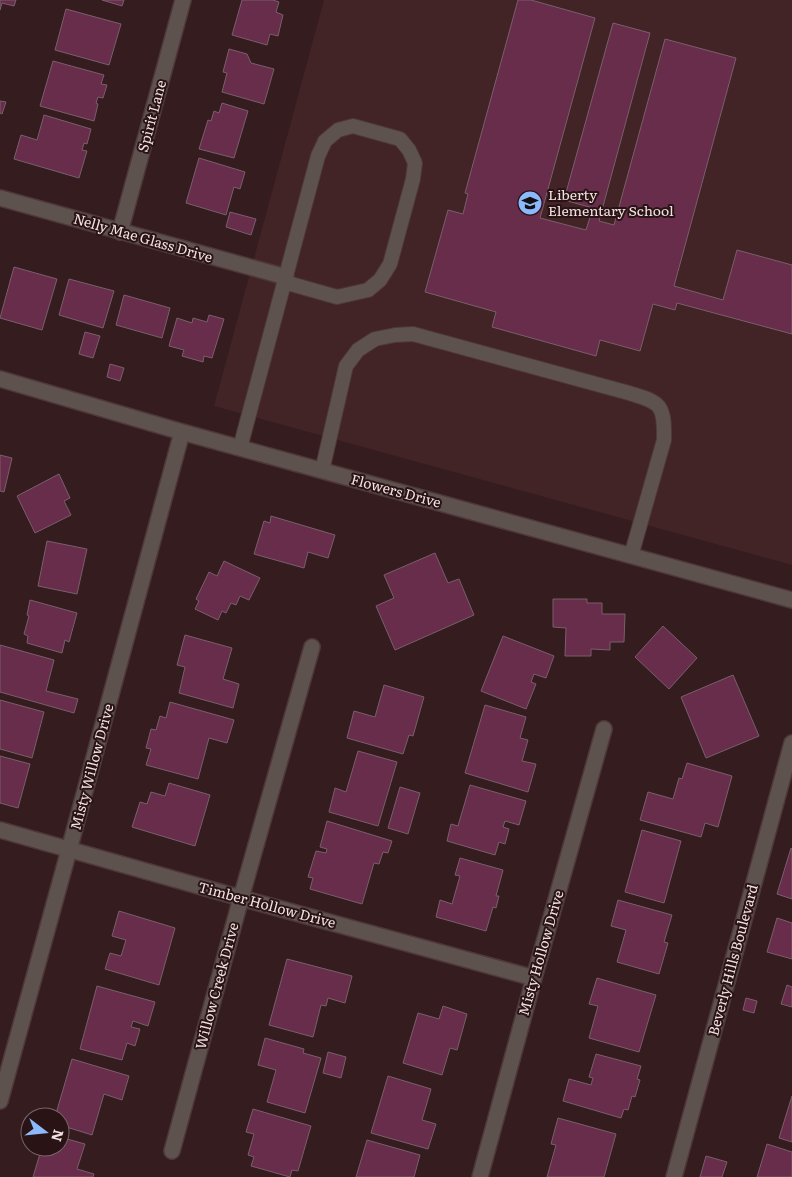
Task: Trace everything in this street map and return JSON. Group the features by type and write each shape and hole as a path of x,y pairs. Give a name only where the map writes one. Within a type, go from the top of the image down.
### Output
{"street":[{"name":"Spirit Lane","path":"120,232 183,0"},
{"name":"Nelly Mae Glass Drive","path":"0,198 285,280"},
{"name":"Flowers Drive","path":"0,379 182,432 792,600"},
{"name":"Misty Willow Drive","path":"0,1100 182,432"},
{"name":"Willow Creek Drive","path":"172,1151 312,647"},
{"name":"Misty Hollow Drive","path":"480,1177 604,729"},
{"name":"Beverly Hills Boulevard","path":"674,1177 792,743"},
{"name":"Timber Hollow Drive","path":"0,830 534,978"}],"lane":[{"path":"240,448 318,156 325,141 338,130 354,126 400,139 410,150 415,163 413,179 390,264 380,280 368,290 337,296 285,280"},
{"path":"322,471 346,366 358,350 375,339 413,334 629,393 646,398 659,407 664,422 664,440 631,556"}],"shaded area":[{"name":"Liberty Elementary School","path":"324,0 792,0 792,565 214,406"}],"building":[{"path":"0,0 16,0 14,6 2,3 0,10"},
{"path":"102,0 124,0 122,6"},
{"path":"242,0 273,0 279,2 276,12 283,15 278,36 270,34 267,45 232,35"},
{"path":"518,0 531,0 595,18 540,218 586,230 593,208 564,200 613,23 650,33 599,221 614,225 665,39 736,58 674,286 723,300 737,250 792,265 792,334 677,303 675,310 653,304 640,351 600,340 596,356 492,327 496,312 425,292 448,210 463,214 468,194 465,193"},
{"path":"66,9 121,24 109,65 55,50"},
{"path":"229,49 247,54 251,63 274,69 264,104 222,92 227,73 223,72"},
{"path":"53,61 104,75 101,84 107,85 103,98 98,97 94,121 40,106"},
{"path":"0,101 6,102 2,114 0,113"},
{"path":"222,103 248,111 234,158 199,149 208,120 211,121 214,111 219,113"},
{"path":"44,115 91,129 87,144 84,143 82,150 87,151 79,178 14,159 21,135 37,140"},
{"path":"199,158 245,172 240,189 234,187 226,215 186,203"},
{"path":"230,212 256,219 251,235 226,227"},
{"path":"14,267 57,279 42,330 0,318"},
{"path":"69,279 114,291 103,328 59,315"},
{"path":"124,295 170,308 162,338 116,325"},
{"path":"209,315 224,319 212,358 204,356 203,362 182,356 184,350 169,346 177,318 192,323 193,318 207,322"},
{"path":"85,332 100,336 93,358 79,354"},
{"path":"110,364 124,368 120,381 107,377"},
{"path":"0,455 12,458 4,492 0,491"},
{"path":"59,474 70,498 64,501 71,515 35,533 17,496"},
{"path":"271,516 335,535 328,558 308,552 304,568 254,554 264,521 270,523"},
{"path":"47,541 87,549 77,594 38,586"},
{"path":"435,553 448,583 459,579 474,615 395,650 376,606 394,598 384,575"},
{"path":"224,561 260,578 249,600 240,596 236,605 231,603 226,613 222,611 218,620 195,609 199,601 196,599 209,572 217,576"},
{"path":"553,599 587,599 587,603 602,603 602,614 625,614 624,642 610,642 610,650 591,649 591,656 565,656 566,628 553,627"},
{"path":"30,600 77,613 69,642 65,640 62,653 27,643 28,636 24,634 29,616 27,615"},
{"path":"663,626 697,658 669,689 635,657"},
{"path":"185,635 232,648 223,679 239,684 233,708 179,693 185,667 177,665"},
{"path":"503,636 554,656 546,678 534,674 531,682 536,684 526,709 481,691"},
{"path":"0,645 54,660 46,691 78,699 74,713 0,692"},
{"path":"733,675 759,736 706,758 681,697"},
{"path":"384,685 424,697 413,736 409,735 403,754 347,738 354,711 375,717"},
{"path":"0,700 44,712 32,758 0,749"},
{"path":"170,702 234,720 227,743 209,738 198,779 146,765 151,749 146,748 151,729 156,730 160,716 166,718"},
{"path":"485,705 526,717 520,738 528,740 522,761 536,764 528,792 465,773"},
{"path":"358,751 397,762 378,826 329,812 335,788 346,792"},
{"path":"0,756 30,764 18,808 0,803"},
{"path":"687,763 732,776 718,827 705,823 701,837 640,820 648,792 673,799 679,778 682,779"},
{"path":"169,783 210,795 195,846 132,827 140,802 147,804 151,792 165,796"},
{"path":"470,785 526,801 519,825 505,821 503,827 509,829 505,844 499,842 495,855 447,841 451,824 458,826"},
{"path":"400,787 420,793 408,834 388,828"},
{"path":"327,821 392,841 388,853 383,852 379,864 374,863 362,904 310,889 313,878 308,877 316,851 326,853 327,849 320,847"},
{"path":"642,830 681,841 664,903 625,892"},
{"path":"792,849 792,899 777,894"},
{"path":"460,858 503,870 496,896 499,896 496,908 493,907 486,931 436,917 440,900 452,904 460,876 455,875"},
{"path":"618,900 672,915 664,942 668,943 659,974 617,962 626,930 611,926"},
{"path":"119,911 175,928 159,985 105,969 110,953 121,956 126,940 112,936"},
{"path":"777,918 792,923 792,959 767,952"},
{"path":"287,959 352,976 345,1003 328,998 326,1006 321,1005 313,1037 269,1025"},
{"path":"597,978 656,995 639,1052 589,1038 598,1006 589,1004"},
{"path":"787,985 792,987 792,1007 781,1004"},
{"path":"97,986 155,1002 148,1026 133,1021 131,1027 140,1029 135,1046 127,1043 122,1060 80,1049"},
{"path":"746,998 757,1001 754,1013 743,1010"},
{"path":"443,1006 467,1014 457,1050 450,1048 442,1075 403,1063 418,1013 439,1019"},
{"path":"265,1038 304,1049 303,1053 321,1058 305,1113 267,1102 276,1070 258,1065"},
{"path":"328,1052 346,1057 341,1078 323,1073"},
{"path":"596,1054 641,1066 637,1079 640,1080 635,1097 632,1096 628,1110 624,1109 621,1118 563,1101 569,1079 591,1085 593,1078 589,1077"},
{"path":"72,1059 129,1076 122,1100 104,1094 92,1135 70,1128 70,1107 58,1107"},
{"path":"388,1076 431,1089 422,1120 436,1124 428,1149 371,1133"},
{"path":"792,1096 792,1142 779,1138"},
{"path":"253,1109 311,1126 298,1171 292,1170 290,1177 251,1166 254,1157 248,1155 254,1134 246,1132"},
{"path":"558,1118 616,1134 604,1177 547,1177 556,1145 551,1144"},
{"path":"70,1140 85,1144 77,1169 94,1174 93,1177 33,1177 39,1157 70,1157"},
{"path":"367,1140 420,1155 414,1177 356,1177"},
{"path":"767,1144 792,1152 792,1177 757,1177"},
{"path":"706,1156 727,1162 722,1177 700,1177"}],"place":[{"name":"Liberty Elementary School","path":"530,203"}]}
